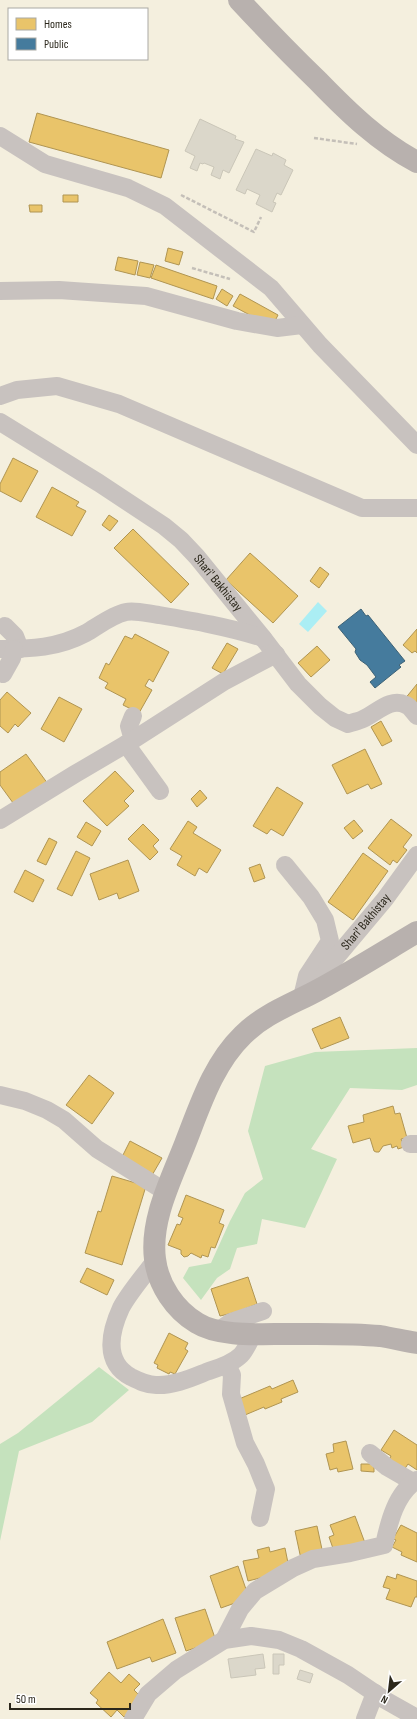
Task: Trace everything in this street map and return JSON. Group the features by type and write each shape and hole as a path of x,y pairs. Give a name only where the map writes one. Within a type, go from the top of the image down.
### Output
{"main road":[{"path":"239,0 278,42 364,126 388,144 417,162"},
{"path":"417,932 310,994 266,1016 242,1035 224,1058 207,1088 166,1192 157,1222 154,1249 155,1261 160,1280 171,1299 186,1315 198,1324 218,1331 253,1334 380,1336 417,1343"}],"street":[{"path":"0,136 45,164 128,188 165,206 271,288 302,325 417,445"},
{"path":"0,291 60,290 146,296 237,321 277,328 302,325"},
{"path":"0,396 17,390 57,386 119,404 362,508 417,508"},
{"name":"Shari' Bakhistay","path":"0,422 99,483 164,526 181,540 197,557 263,638 298,684 320,706 335,718 348,724 363,719 374,713 382,706 397,703 407,705 417,716"},
{"path":"11,649 52,646 63,643 84,634 116,615 127,612 140,612 210,624 263,638"},
{"path":"3,674 12,658 11,649 15,636 5,626"},
{"path":"0,820 129,742 225,681 276,654"},
{"path":"133,716 129,726 129,742 160,791"},
{"name":"Shari' Bakhistay","path":"310,994 328,967 385,899 417,855"},
{"path":"285,865 311,897 325,920 330,941 307,976 310,994"},
{"path":"0,1095 25,1101 47,1110 64,1120 97,1149 166,1192"},
{"path":"155,1261 122,1307 115,1324 111,1340 111,1352 117,1367 144,1384 157,1385 172,1383 227,1365 242,1354 253,1334"},
{"path":"218,1331 231,1322 263,1311"},
{"path":"227,1365 232,1375 230,1394 245,1443 256,1464 266,1489 260,1518"},
{"path":"370,1453 387,1467 415,1481"},
{"path":"224,1640 240,1609 255,1591 293,1568 313,1559 384,1546 389,1523 395,1506 407,1486 415,1481"},
{"path":"133,1719 148,1694 176,1670 224,1640 251,1636 279,1640 301,1649 348,1675 417,1718"},
{"path":"364,1719 375,1693"}],"path":[{"path":"314,138 349,144 388,144"},
{"path":"165,206 178,194 254,232 261,216"}],"green space":[{"path":"417,1048 417,1085 402,1090 350,1088 311,1149 337,1159 305,1228 262,1219 257,1244 237,1248 230,1269 217,1278 201,1300 183,1278 189,1267 211,1263 230,1221 245,1193 263,1179 248,1131 265,1066 315,1052"},
{"path":"99,1367 129,1390 92,1422 19,1451 0,1541 0,1444 18,1433"}],"water":[{"path":"318,602 327,611 308,632 299,624"}],"building: Homes":[{"path":"37,113 169,150 161,178 29,142"},
{"path":"63,195 78,195 78,202 63,202"},
{"path":"29,205 42,205 42,212 30,212"},
{"path":"168,248 183,252 179,265 165,261"},
{"path":"118,257 138,261 135,275 115,270"},
{"path":"140,262 154,265 150,278 137,275"},
{"path":"156,265 217,286 213,299 151,278"},
{"path":"222,289 233,296 227,306 216,299"},
{"path":"240,294 278,315 272,327 233,306"},
{"path":"13,458 38,471 21,502 0,491 0,484"},
{"path":"52,487 79,502 76,506 86,511 72,536 36,517"},
{"path":"109,515 118,521 110,531 102,525"},
{"path":"133,529 189,584 171,603 114,548"},
{"path":"250,553 298,596 273,623 226,580"},
{"path":"320,567 329,574 319,588 310,581"},
{"path":"417,629 417,653 415,651 412,653 403,645"},
{"path":"135,634 169,652 153,682 149,679 145,686 152,690 139,713 123,705 126,699 105,688 108,683 99,678 106,663 109,665 125,636 132,639"},
{"path":"227,643 238,649 223,674 212,668"},
{"path":"317,646 330,660 311,677 298,663"},
{"path":"417,684 417,710 404,700"},
{"path":"7,692 31,713 18,727 15,724 8,733 0,726 0,700"},
{"path":"59,697 82,709 64,742 41,729"},
{"path":"381,721 392,741 382,746 371,727"},
{"path":"365,749 382,784 371,789 368,784 347,794 332,765"},
{"path":"26,754 48,784 16,807 0,785 0,772"},
{"path":"115,771 134,791 124,801 129,806 107,826 83,801"},
{"path":"277,787 303,803 283,836 271,829 267,834 253,826"},
{"path":"200,790 207,798 197,807 191,799"},
{"path":"391,819 412,835 403,847 407,850 397,863 393,860 390,865 368,848"},
{"path":"354,820 363,831 353,839 344,828"},
{"path":"188,821 197,827 193,833 221,850 207,873 199,868 195,876 177,865 182,856 170,849"},
{"path":"86,822 101,831 92,846 77,837"},
{"path":"143,824 159,840 153,846 158,852 150,860 128,839"},
{"path":"49,838 57,842 46,865 37,861"},
{"path":"76,851 90,858 72,896 57,889"},
{"path":"363,853 388,871 353,920 328,902"},
{"path":"128,860 139,891 119,899 117,893 99,900 90,874"},
{"path":"260,864 265,878 254,882 249,868"},
{"path":"25,870 44,880 33,902 14,892"},
{"path":"340,1017 349,1038 321,1049 312,1029"},
{"path":"89,1075 114,1093 92,1124 66,1105"},
{"path":"393,1106 395,1114 400,1113 407,1138 401,1139 404,1147 398,1149 397,1146 392,1148 391,1144 383,1146 379,1152 376,1152 374,1151 370,1138 353,1143 348,1126 364,1122 363,1115"},
{"path":"130,1141 162,1158 151,1177 120,1161"},
{"path":"112,1176 146,1186 122,1265 85,1253 98,1211 101,1212"},
{"path":"186,1195 224,1210 219,1223 224,1225 215,1248 211,1247 208,1257 202,1255 201,1258 191,1253 184,1257 181,1254 181,1250 168,1245 177,1224 180,1225 183,1218 178,1216"},
{"path":"87,1268 114,1280 107,1295 80,1282"},
{"path":"248,1277 257,1304 237,1312 220,1316 211,1289"},
{"path":"169,1333 188,1343 185,1349 188,1351 175,1374 170,1372 169,1374 157,1368 158,1365 154,1363"},
{"path":"293,1380 298,1392 281,1399 282,1402 265,1409 264,1407 245,1415 239,1399 270,1386 272,1389"},
{"path":"394,1430 417,1445 417,1470 408,1464 404,1470 389,1460 391,1456 381,1450"},
{"path":"346,1441 353,1469 338,1472 337,1468 330,1470 326,1454 334,1452 333,1444"},
{"path":"361,1464 374,1464 374,1472 361,1471"},
{"path":"355,1516 365,1543 335,1554 329,1537 334,1535 330,1525"},
{"path":"401,1525 417,1533 417,1562 401,1555 402,1552 392,1547 396,1540 393,1539"},
{"path":"317,1526 323,1554 301,1559 295,1531"},
{"path":"269,1547 270,1552 285,1548 289,1568 276,1574 248,1581 243,1561 259,1558 257,1550"},
{"path":"238,1566 249,1598 221,1608 210,1576"},
{"path":"397,1574 417,1581 417,1597 415,1597 411,1607 386,1599 390,1589 383,1587 387,1576 396,1579"},
{"path":"205,1609 216,1641 186,1651 175,1618"},
{"path":"163,1619 176,1653 152,1662 150,1657 117,1669 107,1642"},
{"path":"109,1672 121,1683 129,1674 140,1684 134,1690 142,1698 124,1717 117,1710 111,1717 96,1703 98,1700 90,1693"}],"building: Public":[{"path":"361,609 366,616 368,615 405,661 399,665 401,667 375,688 370,682 376,677 367,665 360,660 355,652 356,649 338,627"}],"building: Other":[{"path":"200,119 236,136 235,139 244,142 229,173 223,170 220,179 211,175 214,167 204,163 200,163 197,171 190,168 195,156 185,151"},
{"path":"256,149 272,156 273,153 286,160 284,165 293,170 281,195 277,193 273,202 276,203 272,212 256,204 260,195 247,189 245,194 236,190"},
{"path":"263,1654 265,1668 255,1669 256,1675 231,1678 228,1659"},
{"path":"273,1654 284,1654 284,1665 279,1665 279,1674 273,1674"},
{"path":"300,1670 313,1674 310,1683 297,1679"}]}
